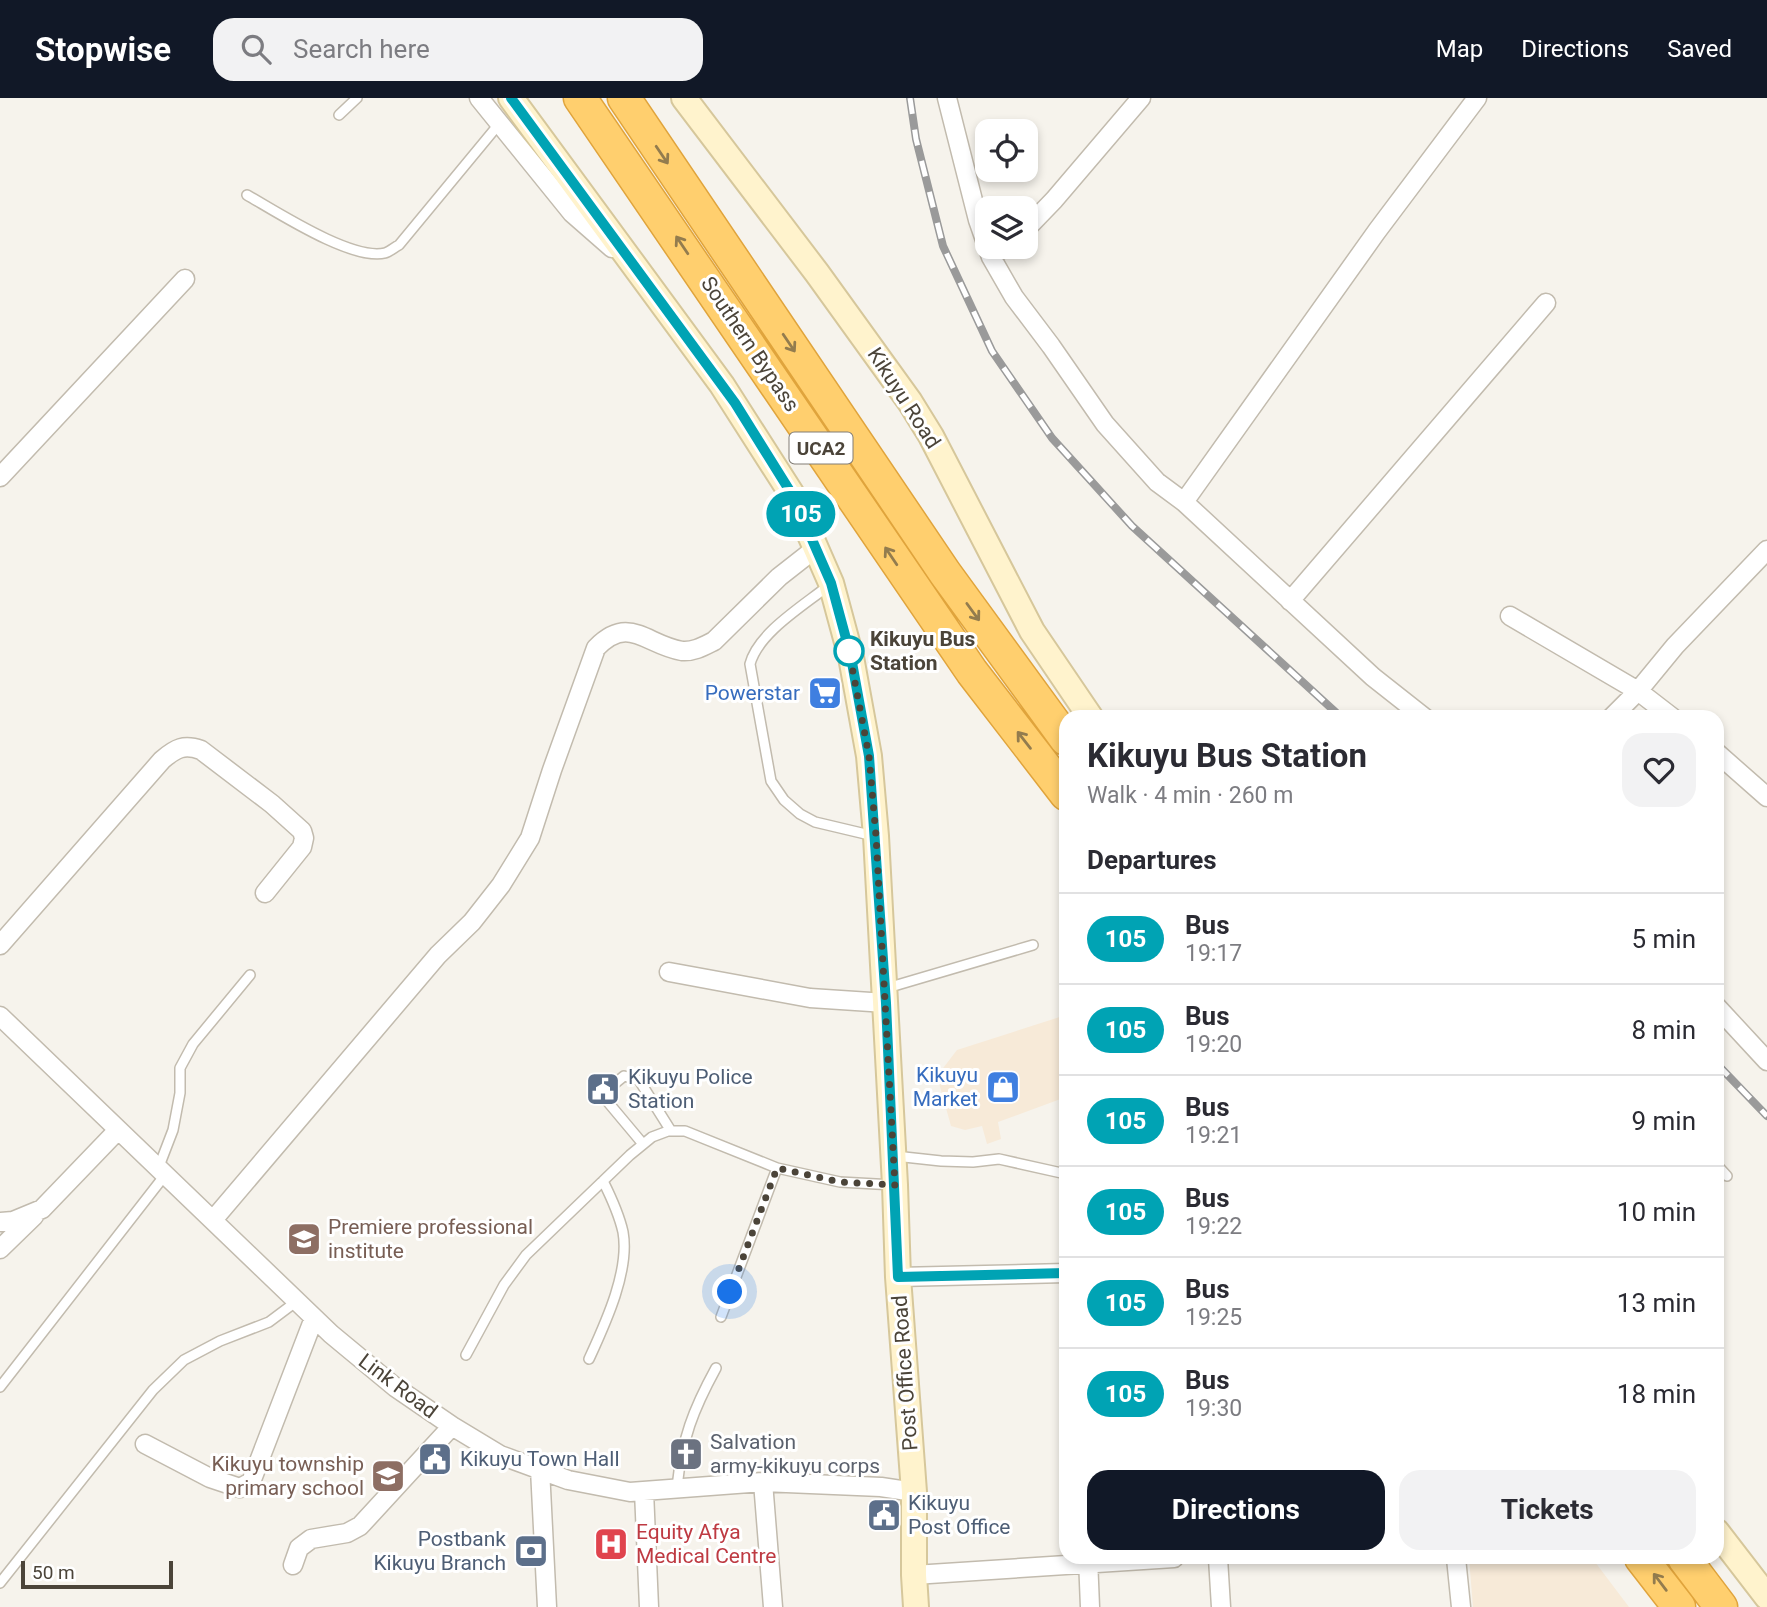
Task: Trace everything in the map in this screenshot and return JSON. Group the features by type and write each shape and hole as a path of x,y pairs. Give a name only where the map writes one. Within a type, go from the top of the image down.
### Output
{"highway":[{"name":"Southern Bypass","path":"580,98 972,672 1059,785"},
{"name":"Southern Bypass","path":"624,98 945,573 1059,728"},
{"path":"1646,1564 1679,1607"},
{"path":"1689,1564 1721,1607"}],"street":[{"path":"479,98 572,213 641,274"},
{"name":"Post Office Road","path":"511,98 722,385 759,440 793,496 831,583 851,657 869,756 876,836 898,1277 914,1492 916,1607"},
{"name":"Kikuyu Road","path":"684,98 817,273 910,402 1032,631 1086,710"},
{"path":"947,98 975,208"},
{"path":"1038,217 1141,98"},
{"path":"1184,502 1377,231 1477,98"},
{"path":"1000,259 1014,297 1052,346 1105,425 1157,482 1184,502 1373,677 1415,710"},
{"path":"0,477 185,279"},
{"path":"1290,601 1546,303"},
{"path":"213,1220 438,955 472,922 517,863 530,838 596,648 604,639 618,631 628,631 683,651 702,647 714,641 779,578 816,548"},
{"path":"1619,710 1675,646 1767,550"},
{"path":"1510,616 1638,691 1663,710"},
{"path":"0,945 175,748 188,746 201,750 272,804 302,831 302,847 265,893"},
{"path":"1724,760 1767,797"},
{"path":"669,972 810,998 886,996"},
{"path":"1724,1015 1767,1061"},
{"name":"Link Road","path":"0,1016 314,1318 395,1387 500,1455 568,1480 630,1492 763,1482 881,1487 914,1492"},
{"path":"0,1249 118,1130"},
{"path":"0,1222 13,1221 42,1209"},
{"path":"898,1277 1059,1273"},
{"path":"145,1444 210,1478 240,1488 251,1482 314,1318"},
{"path":"293,1565 299,1548 311,1539 347,1533 360,1526 452,1426"},
{"path":"540,1469 547,1607"},
{"path":"763,1482 773,1607"},
{"path":"644,1491 649,1607"},
{"path":"1724,1541 1767,1597"},
{"path":"914,1576 1059,1563"},
{"path":"1088,1564 1090,1607"},
{"path":"1218,1564 1222,1607"},
{"path":"1456,1564 1461,1607"}],"lane":[{"path":"339,115 357,98"},
{"path":"247,195 328,240 361,252 386,253 399,244 499,124"},
{"path":"831,583 764,639 753,651 750,664 771,781 784,800 800,814 815,822 876,836"},
{"path":"886,996 1033,945"},
{"path":"0,1387 161,1172 180,1093 180,1068 193,1044 250,975"},
{"path":"643,1144 607,1101 608,1089 624,1076 639,1080 671,1131"},
{"path":"466,1355 504,1285 526,1255 652,1137 671,1131 685,1131 777,1168 840,1182 895,1185"},
{"path":"893,1156 973,1162 999,1159 1059,1172"},
{"path":"721,1317 777,1168"},
{"path":"1724,1173 1727,1176"},
{"path":"589,1359 611,1310 621,1269 624,1236 617,1209 603,1181"},
{"path":"0,1583 153,1390 184,1360 220,1340 268,1322 297,1301"},
{"path":"677,1487 681,1453 696,1404 716,1368"}],"shaded area":[{"name":"Kikuyu Market","path":"1059,1017 1059,1100 998,1122 1001,1139 987,1144 982,1126 965,1130 951,1126 937,1076 957,1050"},
{"path":"1469,1564 1597,1564 1629,1607 1473,1607"}],"railway":[{"path":"910,98 916,139 943,246 992,351 1052,438 1132,526 1333,710"},
{"path":"1724,1071 1767,1116"}],"bus line":[{"name":"105","path":"511,98 735,403 793,496 831,583 851,657 869,756 886,1003 898,1277 1059,1273"}],"place":[{"name":"Kikuyu Bus Station","path":"849,651"},
{"name":"Powerstar","path":"825,693"},
{"name":"Kikuyu Market","path":"1003,1087"},
{"name":"Kikuyu Police Station","path":"603,1089"},
{"name":"Premiere professional institute","path":"304,1239"},
{"name":"Salvation army-kikuyu corps","path":"686,1454"},
{"name":"Kikuyu Town Hall","path":"435,1459"},
{"name":"Kikuyu township primary school","path":"388,1476"},
{"name":"Kikuyu Post Office","path":"884,1515"},
{"name":"Equity Afya Medical Centre","path":"611,1544"},
{"name":"Postbank Kikuyu Branch","path":"531,1551"}],"route":[{"path":"730,1292 777,1168 840,1182 895,1185 876,836 869,756 849,651"}]}
